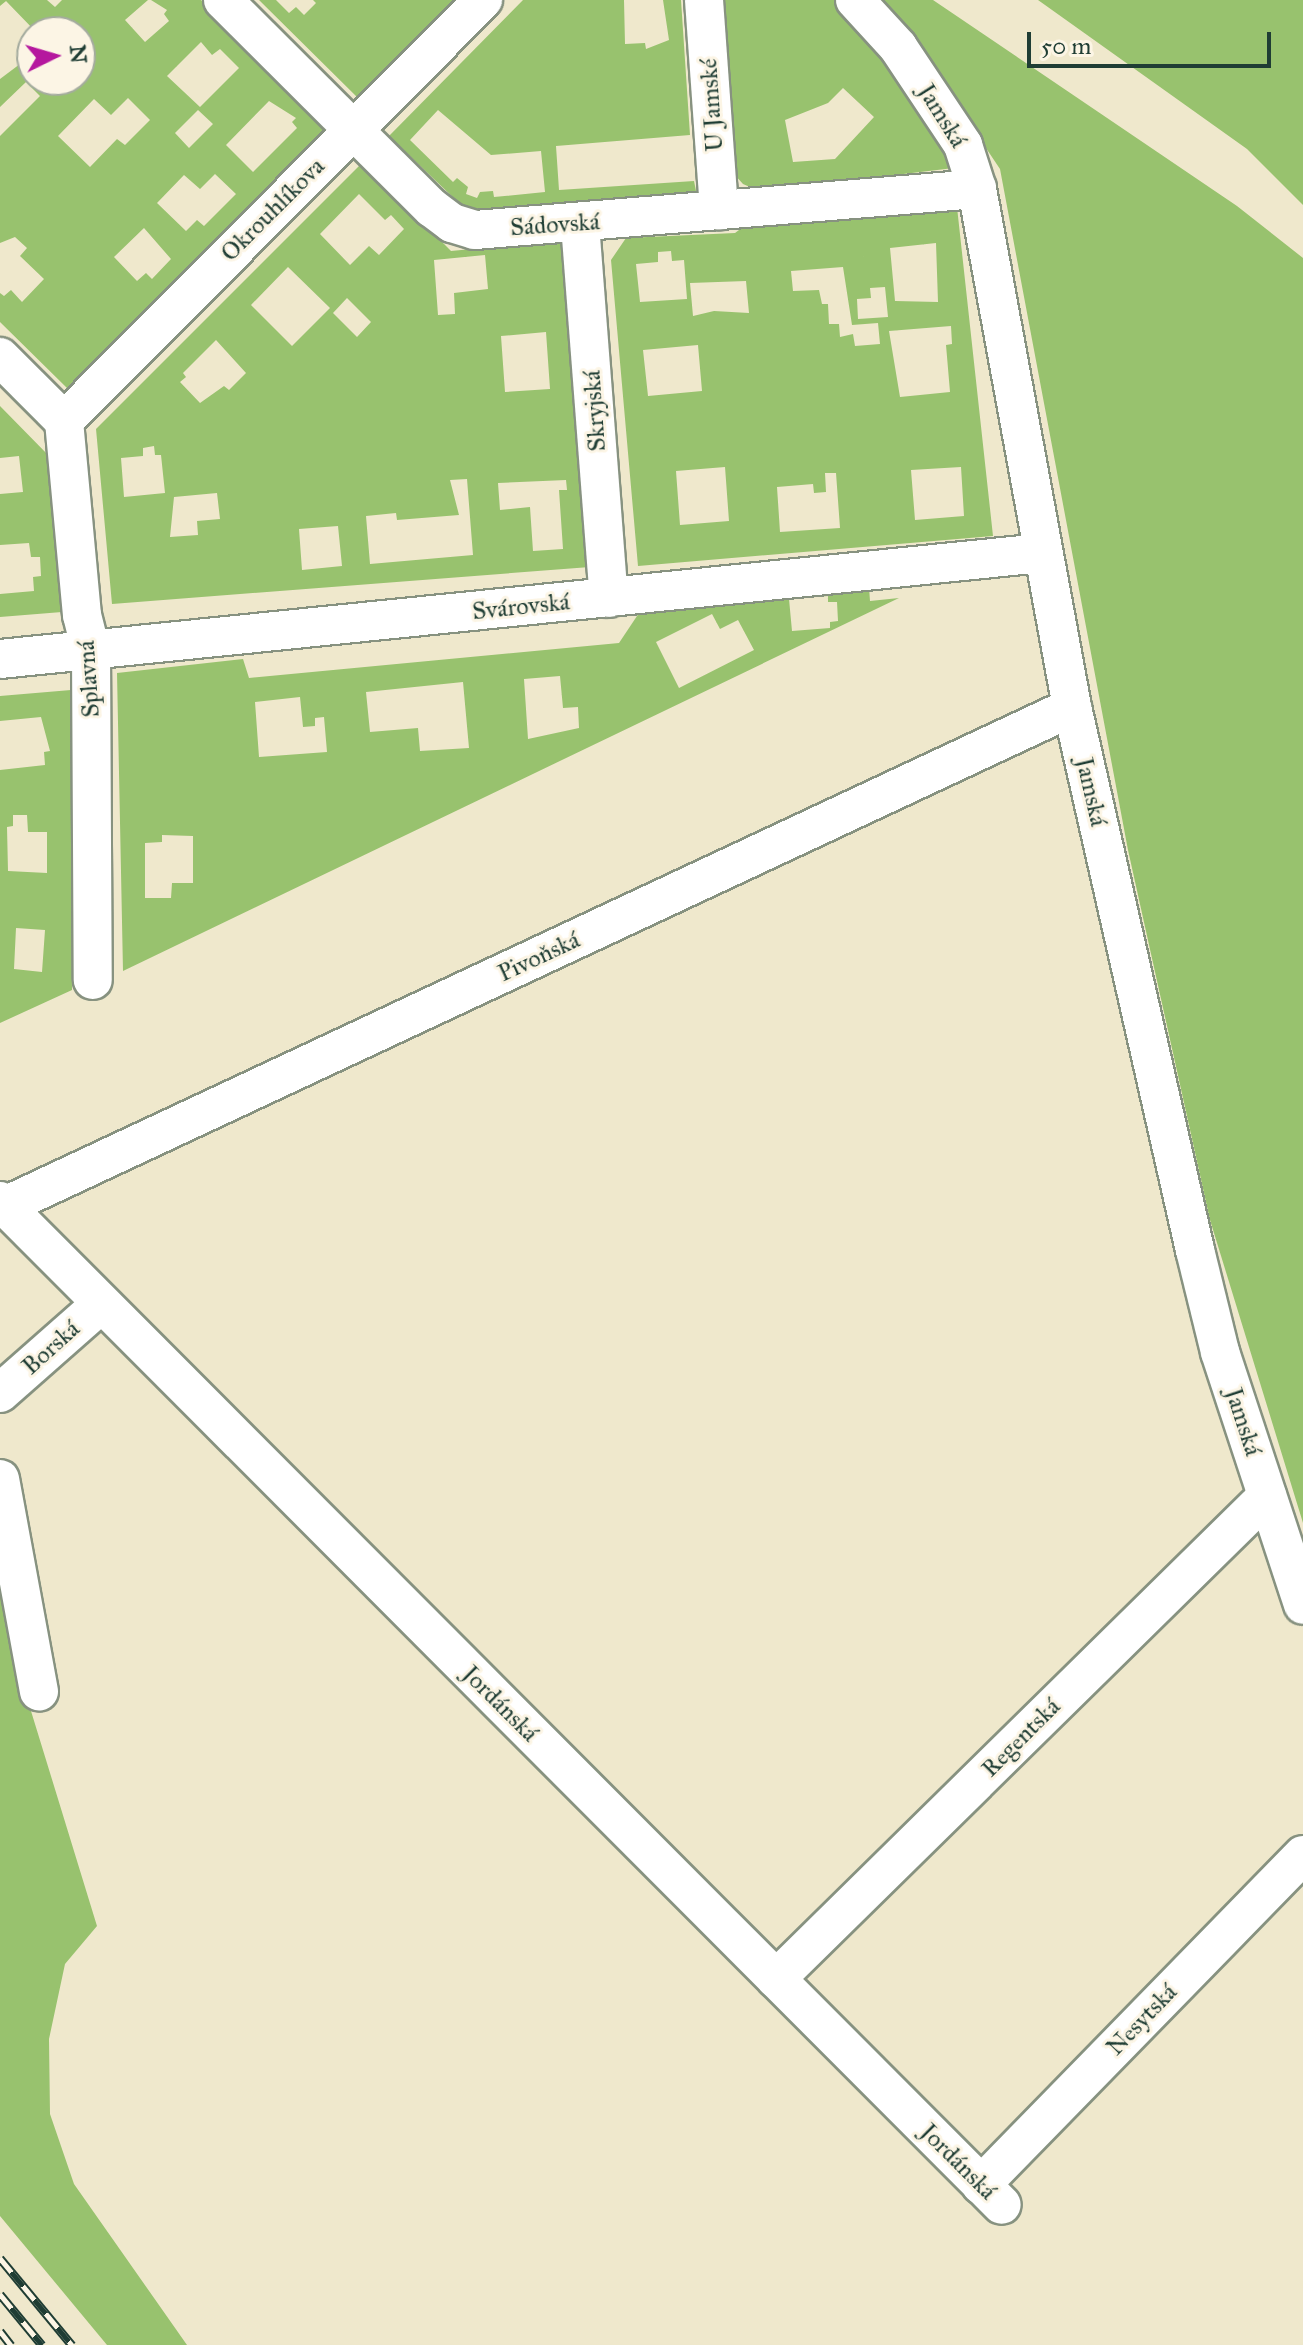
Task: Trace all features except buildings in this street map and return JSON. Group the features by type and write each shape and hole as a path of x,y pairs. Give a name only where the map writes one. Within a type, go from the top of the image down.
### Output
{"street":[{"name":"Sádovská","path":"223,0 353,130 452,223 475,230 580,224 977,189"},
{"name":"Okrouhlíkova","path":"64,421 483,0"},
{"name":"U Jamské","path":"704,0 719,210"},
{"name":"Jamská","path":"855,0 898,47 963,145 977,189 1041,553 1072,707 1220,1352 1303,1605"},
{"name":"Skryjská","path":"580,224 609,598"},
{"path":"0,357 64,421"},
{"name":"Splavná","path":"64,421 82,615 91,651 93,980"},
{"name":"Svárovská","path":"0,659 1041,553"},
{"name":"Pivoňská","path":"2,1203 1072,707"},
{"name":"Jordánská","path":"2,1203 991,2195"},
{"name":"Borská","path":"0,1393 101,1304"},
{"path":"0,1479 39,1691"},
{"name":"Regentská","path":"776,1979 1267,1496"},
{"name":"Nesytská","path":"991,2195 1303,1855"}],"green space":[{"path":"0,0 47,0 55,7 62,0 148,0 125,20 145,42 169,21 164,14 167,10 151,0 201,0 334,128 67,388 0,322 0,293 4,296 11,290 22,302 44,279 20,256 27,248 15,237 0,243 0,136 40,96 96,96 96,16 21,16 6,1 0,6","holes":["201,42 212,55 220,49 239,68 200,107 167,76","128,98 150,120 125,145 117,139 90,167 58,136 94,99 111,115","269,101 296,118 292,122 297,128 253,172 226,145","198,110 213,124 189,148 175,133","215,174 236,194 204,226 197,220 186,231 157,203 184,175 200,189","144,228 171,259 152,279 146,273 137,281 114,257"]},
{"path":"259,0 276,0 289,13 296,7 304,15 316,3 313,0 456,0 360,100"},
{"path":"523,0 624,0 625,44 645,43 646,49 669,40 663,0 681,0 690,135 556,146 559,190 694,181 696,191 484,211 460,204 389,136","holes":["438,110 491,155 541,151 545,192 494,197 493,191 480,192 477,198 466,194 468,187 457,178 453,182 410,140"]},
{"path":"712,0 837,0 895,63 954,168 759,191 743,184 734,174","holes":["843,88 874,117 835,159 793,162 785,120 828,103"]},
{"path":"880,0 933,0 1237,206 1303,258 1303,1523 1210,1220 1128,850 1000,169 907,30"},
{"path":"1038,0 1303,0 1303,205 1247,149"},
{"path":"16,67 16,92 0,107 0,79"},
{"path":"363,162 451,251 564,240 590,567 112,604 96,429","holes":["359,194 385,220 391,215 404,229 379,255 369,246 350,265 320,234","485,255 488,289 454,293 455,314 438,315 434,260","288,267 330,308 292,346 251,305","347,298 371,322 357,337 333,313","546,332 550,389 505,392 501,336","216,340 246,373 229,390 224,386 200,403 180,382 186,377 183,373","154,446 155,455 161,455 165,493 124,497 121,458 143,456 143,448","467,479 473,555 370,564 366,516 396,513 397,520 459,515 450,480","566,480 567,490 559,490 563,549 533,551 530,507 500,510 498,483","217,493 220,519 197,521 198,535 170,537 174,497","338,526 342,566 302,570 299,529"]},
{"path":"957,207 993,536 638,566 611,260 626,238 735,233 747,224","holes":["936,243 938,302 895,301 890,248","671,251 672,261 684,260 687,299 640,302 636,264 658,262 658,252","843,267 852,325 878,323 880,344 855,346 853,334 840,337 839,324 829,324 828,304 822,304 819,290 793,291 791,271","746,281 749,313 714,311 693,316 690,283","885,287 888,317 858,319 857,299 871,298 870,288","951,326 952,344 946,345 950,392 900,397 889,331","698,345 702,391 648,396 643,350","725,467 729,521 680,525 676,471","961,467 964,516 915,520 911,470","825,473 836,473 840,528 780,532 777,487 813,484 814,493 826,492"]},
{"path":"0,406 51,458 62,612 0,617 0,594 34,591 33,577 41,576 40,557 31,557 29,543 0,545 0,494 23,492 19,456 0,458"},
{"path":"869,587 870,601 899,598 123,971 117,673 243,659 249,678 619,643 647,601","holes":["828,596 828,602 837,602 838,621 830,622 830,628 792,631 789,599","712,614 720,629 738,620 754,650 679,688 656,642","560,676 563,708 578,707 579,728 528,739 524,679","463,682 469,748 420,751 418,728 370,732 366,692","300,697 303,727 315,726 315,718 324,717 327,752 259,757 255,702","162,835 193,836 193,883 172,883 171,898 145,898 145,843 162,842"]},
{"path":"71,690 72,990 0,1023 0,770 45,765 44,752 50,751 41,717 0,721 0,696","holes":["13,815 27,815 28,832 47,832 47,873 8,871 7,827 13,826","16,928 45,930 42,972 14,969"]},
{"path":"0,1549 31,1711 97,1926 65,1964 49,2039 50,2114 74,2184 187,2345 107,2345 0,2216"}],"railway":[{"path":"0,2258 72,2345"},
{"path":"0,2294 42,2345"},
{"path":"0,2331 11,2345"}]}
